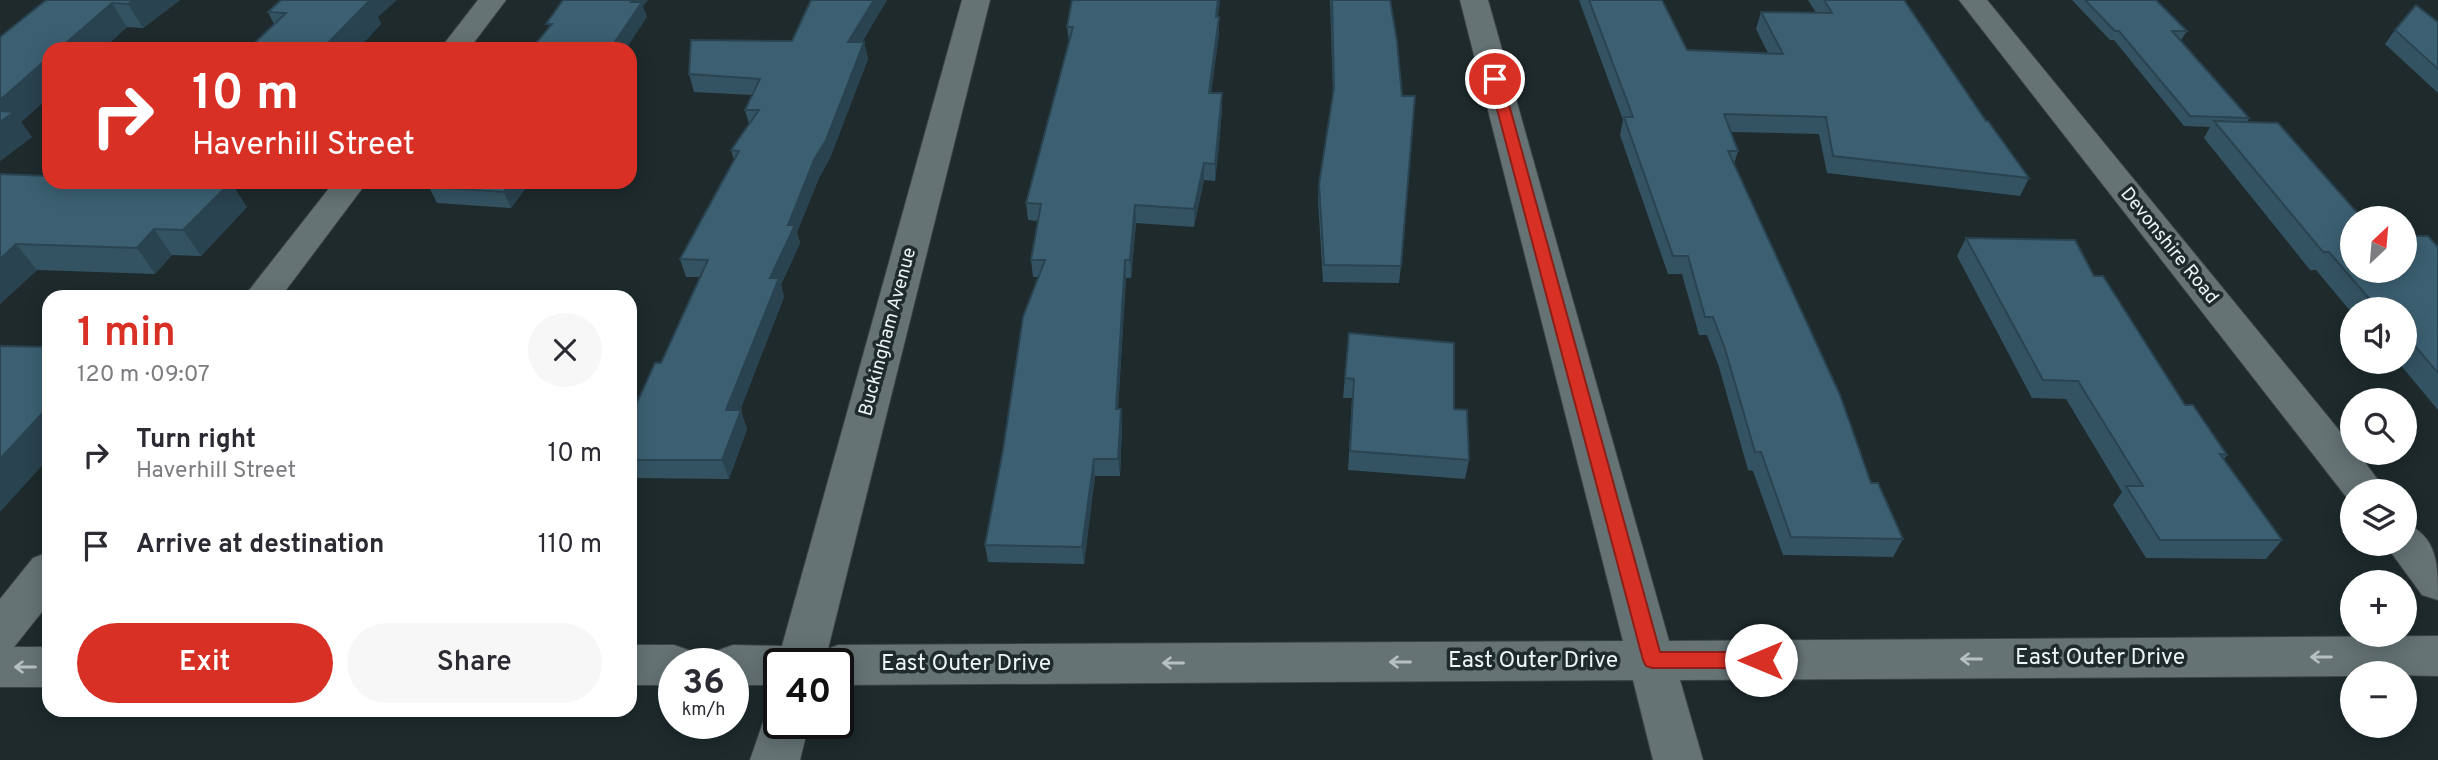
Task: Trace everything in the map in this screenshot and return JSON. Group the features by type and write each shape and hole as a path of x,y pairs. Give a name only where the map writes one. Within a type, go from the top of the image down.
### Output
{"street":[{"path":"459,42 492,0"},
{"name":"Buckingham Avenue","path":"805,648 976,0"},
{"path":"1474,0 1678,760"},
{"name":"Devonshire Road","path":"1973,0 2356,479"},
{"path":"267,290 346,189"},
{"path":"2417,556 2438,582"},
{"path":"0,633 42,579"},
{"name":"East Outer Drive","path":"854,664 2438,656"},
{"path":"637,665 658,665"},
{"path":"0,667 42,667"},
{"path":"775,760 781,739"}],"building":[{"path":"46,0 133,0 128,4 112,3 67,42 42,42 42,63 0,100 0,37"},
{"path":"281,0 370,0 329,42 255,42 286,13 268,12"},
{"path":"563,0 642,2 615,42 537,42 552,24 546,24"},
{"path":"811,0 874,0 848,42 864,42 826,140 814,160 788,225 795,225 770,278 779,278 726,410 741,410 722,460 637,460 637,402 655,363 661,363 708,260 680,259 739,151 731,150 759,110 745,110 760,79 689,74 691,40 792,41"},
{"path":"1072,0 1218,0 1216,17 1219,17 1209,93 1222,93 1215,164 1204,163 1194,209 1135,205 1130,260 1125,260 1116,409 1121,409 1118,459 1094,459 1082,547 985,545 1003,450 1023,317 1045,260 1031,260 1041,204 1026,203 1073,27 1067,27"},
{"path":"1332,0 1390,0 1402,96 1415,96 1401,266 1324,265 1319,184 1334,88"},
{"path":"1589,0 1662,0 1687,50 1783,54 1761,12 1832,13 1824,0 1904,0 1986,121 2029,178 1833,156 1826,117 1724,114 1738,151 1728,151 1840,395 1871,483 1878,483 1903,539 1791,537 1761,452 1755,452 1713,317 1705,317 1688,256 1673,256 1624,117 1633,117"},
{"path":"2085,0 2156,0 2187,31 2172,31 2249,118 2190,116 2119,31 2115,31"},
{"path":"2416,5 2438,22 2438,69 2395,30"},
{"path":"0,111 14,112 0,122"},
{"path":"2214,121 2278,123 2351,206 2340,206 2340,265 2329,252 2323,252"},
{"path":"0,174 42,176 42,189 224,189 183,230 154,229 137,248 16,244 0,259"},
{"path":"459,189 506,189 504,192"},
{"path":"2417,236 2428,236 2438,247 2438,373 2417,348 2417,297 2368,297 2357,284 2417,284"},
{"path":"1966,238 2075,240 2094,276 2103,276 2185,405 2193,405 2227,455 2220,454 2282,540 2160,540 2126,486 2143,486 2078,381 2043,380"},
{"path":"1349,333 1454,343 1454,409 1467,410 1469,460 1350,451 1354,379 1345,378"},
{"path":"0,346 42,347 42,414 0,459"}],"route":[{"path":"1495,79 1652,660 1761,660"}]}
